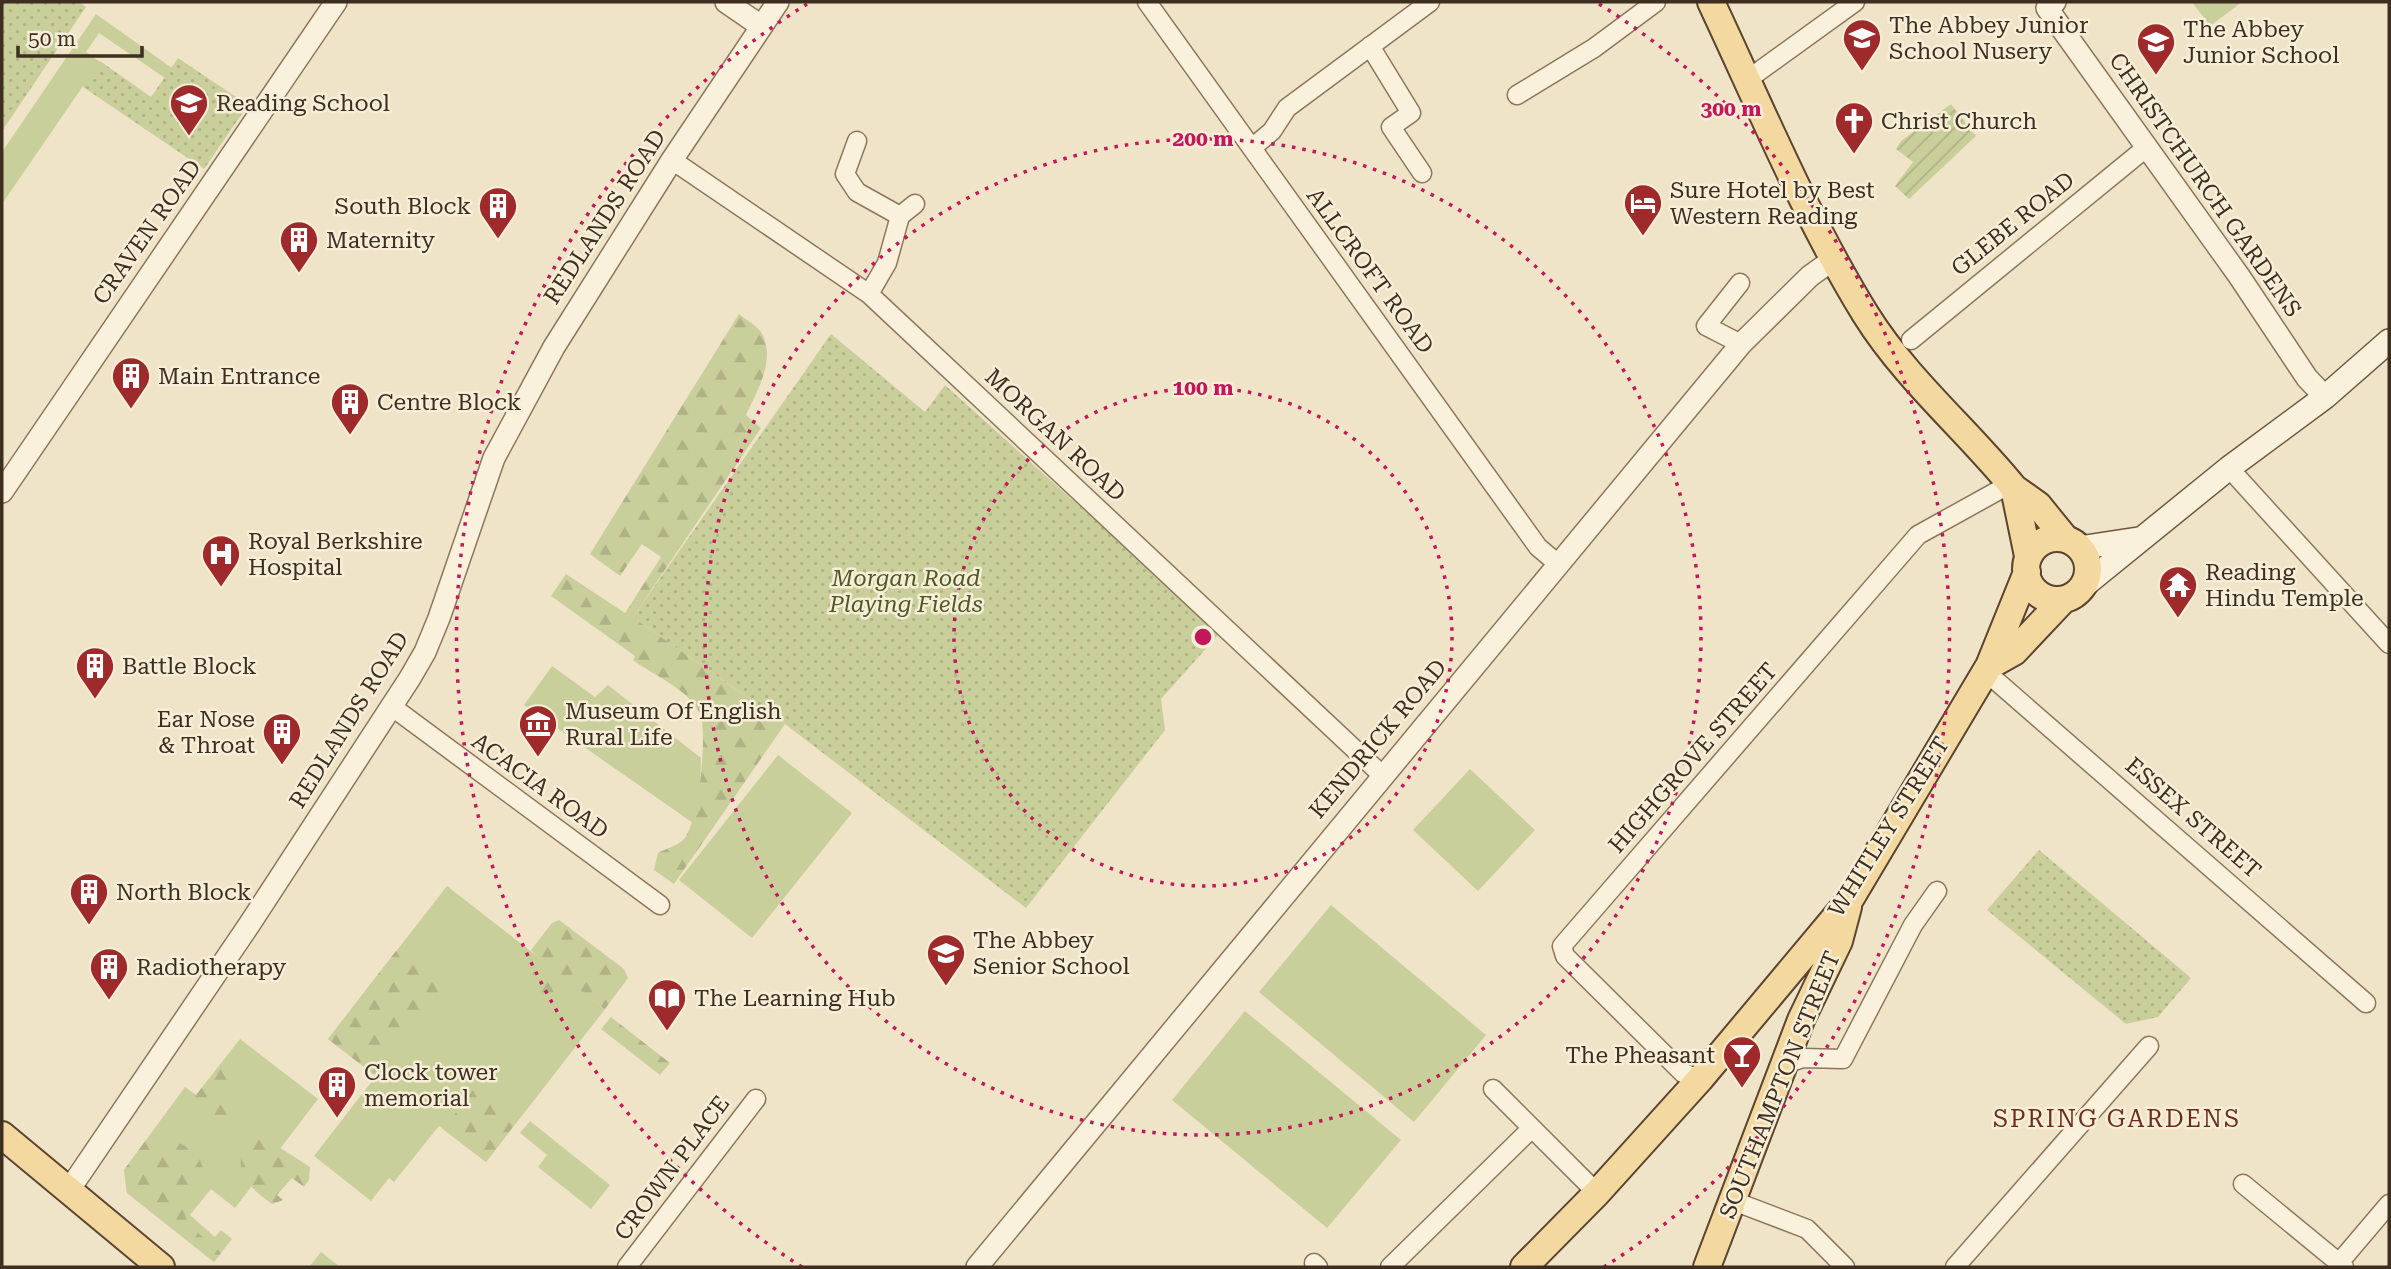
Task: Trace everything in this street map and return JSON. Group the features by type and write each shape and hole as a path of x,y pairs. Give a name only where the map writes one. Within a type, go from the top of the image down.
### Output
{"main road":[{"path":"1711,2 1834,259 1867,316 1895,355 2012,486 2038,505 2072,542 2085,563 2086,584"},
{"path":"2012,486 2033,587 2050,600 2063,600 2076,595 2140,538 2325,397 2389,341"},
{"path":"2027,564 2039,543 2054,537 2072,542 2111,545 2140,538"},
{"name":"WHITLEY STREET","path":"1524,1267 1597,1193 1699,1079 1849,901 1988,669 2027,564"},
{"name":"WHITLEY STREET","path":"1988,669 2014,652 2063,600"},
{"name":"SOUTHAMPTON STREET","path":"1707,1267 1801,1020 1839,940 1849,901"},
{"path":"4,1143 69,1190 162,1267"}],"street":[{"name":"CRAVEN ROAD","path":"2,492 336,2"},
{"path":"726,2 761,26"},
{"name":"REDLANDS ROAD","path":"69,1190 249,925 425,652 494,458 554,347 672,160 778,2"},
{"name":"ALLCROFT ROAD","path":"1147,2 1538,547 1558,564"},
{"path":"1252,148 1272,131 1287,108 1430,2"},
{"path":"1517,95 1594,48 1656,2"},
{"path":"1747,80 1855,2"},
{"name":"CHRISTCHURCH GARDENS","path":"2048,4 2239,275 2307,378 2325,397"},
{"path":"1370,46 1411,113 1391,127 1422,173"},
{"path":"857,141 845,174 857,192 900,216"},
{"name":"GLEBE ROAD","path":"1911,340 2147,147"},
{"name":"MORGAN ROAD","path":"672,160 869,294 1382,775"},
{"path":"869,294 887,262 900,216 915,204"},
{"name":"KENDRICK ROAD","path":"977,1267 1741,344 1810,276 1834,259"},
{"path":"1740,283 1706,326 1741,344"},
{"path":"2229,468 2389,644"},
{"name":"HIGHGROVE STREET","path":"1699,1079 1683,1073 1565,956 1562,946 1918,535 2012,486"},
{"name":"ESSEX STREET","path":"1988,669 2366,1003"},
{"name":"ACACIA ROAD","path":"391,706 660,905"},
{"path":"1785,1064 1818,1059 1843,1059 1913,925 1937,891"},
{"path":"1801,1020 1805,1035 1818,1059"},
{"path":"1955,1267 2149,1046"},
{"path":"1493,1089 1597,1193"},
{"name":"CROWN PLACE","path":"627,1267 756,1099"},
{"path":"1390,1267 1532,1128"},
{"path":"2243,1184 2341,1266 2389,1204"},
{"path":"1731,1200 1807,1229 1845,1267"}],"green space":[{"path":"2,2 79,2 86,7 2,131"},
{"path":"2192,2 2242,2 2210,26"},
{"path":"96,14 172,68 165,78 99,33 86,52 146,94 83,86 2,204 2,152"},
{"path":"178,58 248,105 204,169 83,87 100,61 151,97"},
{"path":"1951,104 1976,136 1909,199 1895,186 1913,162 1896,149 1901,141"},
{"path":"739,314 759,329 765,342 767,353 764,374 746,415 761,428 633,617 785,724 674,884 654,870 658,853 682,841 693,818 702,759 700,714 680,690 633,660 635,656 551,596 566,574 625,613 661,557 642,544 620,576 590,554"},
{"name":"Morgan Road Playing Fields","path":"831,334 925,412 945,385 1220,633 1161,699 1165,730 1026,908 785,724 633,617"},
{"path":"552,666 595,697 608,685 701,758 700,790 693,823 524,705"},
{"path":"778,755 852,813 752,938 679,880"},
{"path":"1470,769 1535,830 1478,891 1413,830"},
{"path":"2039,850 2191,978 2158,1017 2126,1024 1987,910"},
{"path":"447,886 605,1009 486,1162 439,1126 394,1182 389,1178 371,1201 314,1156 376,1076 328,1039"},
{"path":"1331,905 1486,1035 1414,1122 1259,992"},
{"path":"559,920 624,969 628,978 605,1009 572,984 560,999 546,1006 532,999 529,993 537,956 531,950 552,923"},
{"path":"396,951 435,981 444,1005 438,1012 424,1009 373,1074 328,1039"},
{"path":"1245,1011 1401,1140 1327,1228 1172,1100"},
{"path":"611,1017 670,1063 660,1075 601,1029"},
{"path":"240,1039 318,1099 235,1208 211,1189 190,1215 215,1237 221,1230 232,1239 214,1262 127,1193 124,1170 185,1087 196,1095"},
{"path":"219,1067 228,1073 233,1091 231,1118 220,1125 204,1122 187,1106 191,1092 196,1095"},
{"path":"484,1089 522,1115 486,1162 443,1129 473,1090"},
{"path":"530,1121 610,1185 591,1209 538,1167 547,1155 520,1133"},
{"path":"169,1138 197,1152 204,1171 195,1192 183,1203 187,1223 221,1253 214,1262 127,1193 124,1170 146,1140"},
{"path":"249,1138 268,1140 310,1167 309,1180 304,1187 292,1178 277,1195 283,1200 272,1204 255,1190 248,1183 241,1168 243,1149"},
{"path":"321,1252 340,1267 309,1267"}],"place":[{"name":"The Abbey Junior School Nusery","path":"1862,72"},
{"name":"The Abbey Junior School","path":"2156,76"},
{"name":"Reading School","path":"189,137"},
{"name":"Christ Church","path":"1854,155"},
{"name":"Sure Hotel by Best Western Reading","path":"1643,237"},
{"name":"South Block","path":"498,240"},
{"name":"Maternity","path":"299,274"},
{"name":"Main Entrance","path":"131,410"},
{"name":"Centre Block","path":"350,436"},
{"name":"Royal Berkshire Hospital","path":"221,588"},
{"name":"Reading Hindu Temple","path":"2178,619"},
{"name":"Battle Block","path":"95,700"},
{"name":"Museum Of English Rural Life","path":"538,758"},
{"name":"Ear Nose & Throat","path":"282,766"},
{"name":"North Block","path":"89,926"},
{"name":"The Abbey Senior School","path":"946,987"},
{"name":"Radiotherapy","path":"109,1001"},
{"name":"The Learning Hub","path":"667,1032"},
{"name":"The Pheasant","path":"1742,1089"},
{"name":"Clock tower memorial","path":"337,1119"}],"district":[{"name":"SPRING GARDENS","path":"2117,1119"}]}
